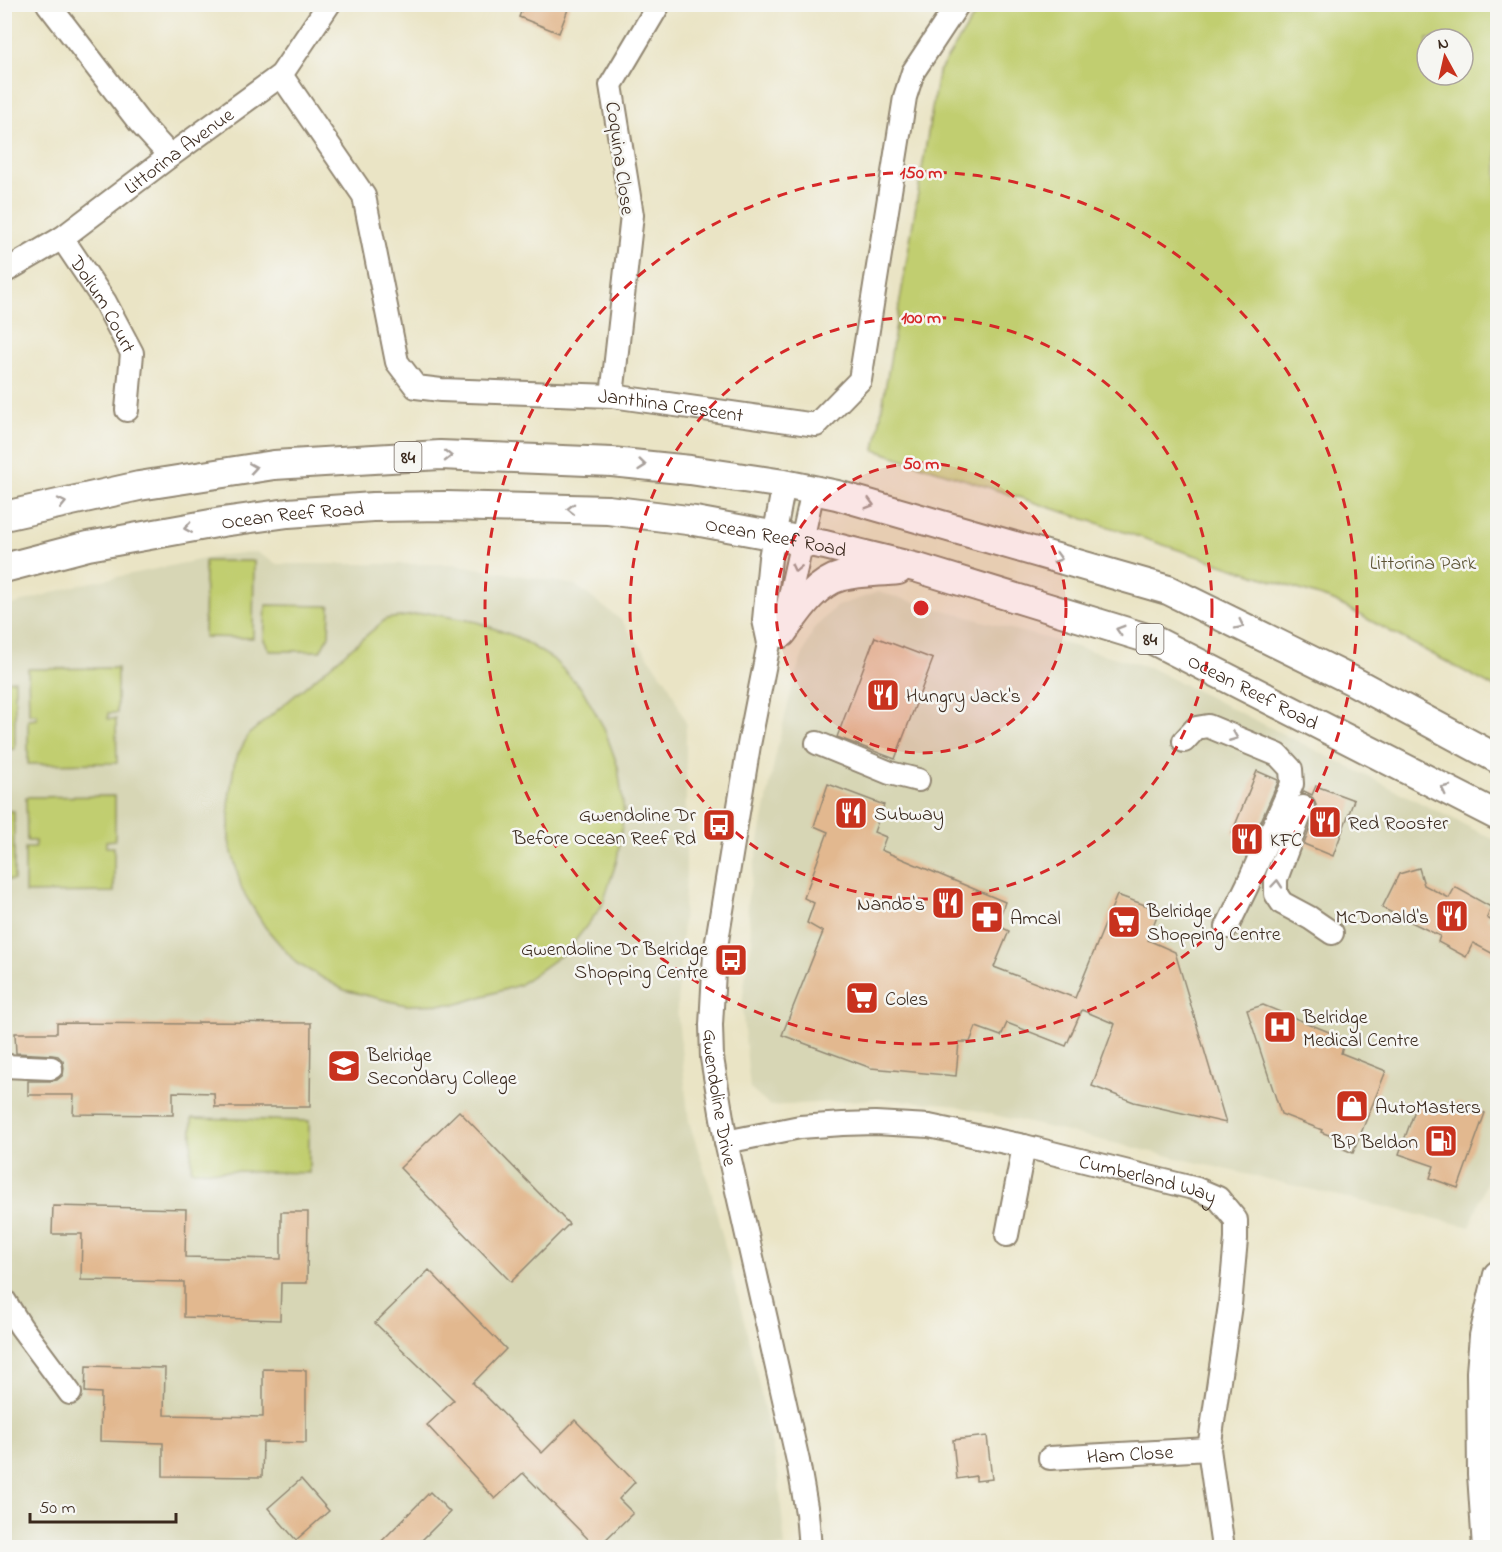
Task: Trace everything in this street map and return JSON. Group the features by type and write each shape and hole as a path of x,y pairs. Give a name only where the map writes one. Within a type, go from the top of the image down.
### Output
{"main road":[{"name":"84","path":"4,516 139,486 274,465 440,455 612,462 690,470 784,484 837,495 1168,590 1351,680 1497,759"},
{"name":"Ocean Reef Road","path":"4,568 88,546 222,522 288,513 373,507 446,506 608,510 696,521 774,534 918,568 1153,640 1497,816"},
{"path":"775,638 803,604 824,585 841,576 918,568"},
{"path":"1351,680 1450,717 1497,742"},
{"path":"1487,1548 1482,1474 1489,1408 1481,1372 1484,1336 1497,1275"}],"street":[{"path":"48,4 139,122 170,156"},
{"name":"Littorina Avenue","path":"4,272 62,238 281,75 329,4"},
{"name":"Coquina Close","path":"612,396 632,215 611,85 659,4"},
{"name":"Janthina Crescent","path":"281,75 364,196 397,362 416,387 441,390 612,396 816,425 860,380 905,97 913,72 958,4"},
{"name":"Dolium Court","path":"62,238 105,302 132,353 127,410"},
{"name":"Gwendoline Drive","path":"775,638 764,620 770,558 784,484"},
{"name":"Gwendoline Drive","path":"810,1548 807,1513 798,1461 726,1142 712,1058 711,1025 715,953 749,745 813,490"},
{"path":"1184,741 1196,728 1208,726 1278,755 1291,769 1292,784 1227,927"},
{"path":"817,743 890,773 918,780"},
{"path":"1303,807 1276,879 1276,894 1282,903 1332,933"},
{"path":"4,1066 51,1068"},
{"name":"Cumberland Way","path":"726,1142 800,1127 875,1123 929,1126 1024,1146 1197,1189 1218,1198 1236,1220 1230,1305 1209,1449 1223,1548"},
{"path":"1007,1234 1024,1146"},
{"path":"4,1300 70,1393"},
{"name":"Ham Close","path":"1050,1458 1209,1449"}],"shaded area":[{"name":"Belridge Secondary College","path":"256,552 277,564 453,564 575,585 621,620 668,683 686,723 686,877 677,1009 689,1122 710,1187 750,1344 778,1473 785,1547 5,1548 5,607 78,585 223,555"},
{"name":"Belridge Shopping Centre","path":"878,592 1149,667 1497,841 1497,1154 1470,1227 948,1104 876,1099 770,1106 750,1089 742,1007 752,941 747,903 776,753 796,672 813,630 835,607"}],"green space":[{"name":"Littorina Park","path":"1133,4 1141,7 1234,7 1240,4 1497,5 1497,689 1334,601 875,450 938,73 981,5"},
{"path":"205,561 254,561 253,638 204,637"},
{"path":"266,605 330,606 329,635 320,651 270,651 264,640"},
{"path":"428,613 477,622 517,637 553,659 582,689 604,728 618,767 624,812 617,860 602,906 568,950 519,985 458,1004 406,1005 344,990 296,963 265,927 242,890 229,841 229,799 235,760 249,734 386,619"},
{"path":"117,668 117,713 108,713 108,719 116,719 117,763 28,764 28,720 37,719 37,714 29,714 28,669"},
{"path":"15,680 15,749 5,749 5,681"},
{"path":"115,796 115,840 106,841 106,847 114,847 114,892 25,893 25,848 35,848 35,841 27,841 26,797"},
{"path":"5,811 14,811 14,880 5,880"},
{"path":"192,1118 309,1121 309,1173 191,1170"}],"building":[{"path":"524,4 570,4 559,33 519,17"},
{"path":"875,637 933,659 895,759 837,737"},
{"path":"1257,771 1278,782 1247,853 1235,849 1240,837 1232,833"},
{"path":"828,784 884,805 874,832 886,837 881,850 1005,902 997,925 1009,931 994,967 1075,998 1117,895 1159,910 1148,940 1175,952 1226,1123 1134,1102 1092,1086 1115,1024 1082,1010 1066,1046 1007,1023 1001,1036 976,1027 970,1042 959,1042 956,1076 871,1068 782,1035 823,932 807,923 814,903 804,898 828,832 814,826"},
{"path":"1316,786 1354,800 1333,856 1304,844 1316,812 1316,805 1313,798 1302,794 1304,791 1312,795"},
{"path":"1419,868 1424,885 1449,898 1455,887 1491,907 1487,918 1497,924 1497,956 1473,943 1466,957 1438,942 1440,936 1382,908 1399,874"},
{"path":"1263,1005 1346,1039 1341,1053 1386,1071 1353,1153 1339,1147 1342,1140 1281,1114 1247,1010"},
{"path":"198,1022 311,1023 310,1107 215,1107 214,1093 173,1092 173,1115 73,1114 74,1095 28,1095 28,1081 57,1080 63,1075 63,1061 58,1056 16,1053 15,1033 57,1033 57,1023 198,1024"},
{"path":"1419,1099 1453,1111 1456,1102 1485,1113 1458,1188 1430,1178 1434,1166 1399,1154"},
{"path":"459,1111 569,1224 511,1282 400,1168"},
{"path":"53,1206 186,1209 185,1257 281,1259 281,1212 308,1212 307,1283 281,1283 280,1320 184,1317 184,1282 81,1280 82,1234 52,1234"},
{"path":"429,1270 506,1349 473,1383 542,1453 575,1420 635,1482 619,1499 633,1513 597,1548 523,1473 495,1499 427,1425 454,1400 375,1323"},
{"path":"86,1366 165,1368 164,1415 263,1417 263,1369 306,1370 306,1443 263,1442 262,1477 163,1476 163,1443 100,1441 101,1393 85,1392"},
{"path":"987,1436 992,1479 976,1481 976,1476 957,1479 953,1440"},
{"path":"301,1479 329,1511 296,1540 268,1508"},
{"path":"430,1492 450,1512 414,1548 375,1548"}],"place":[{"name":"Hungry Jack's","path":"883,695"},
{"name":"Subway","path":"851,813"},
{"name":"Red Rooster","path":"1325,822"},
{"name":"Gwendoline Dr Before Ocean Reef Rd","path":"719,825"},
{"name":"KFC","path":"1247,839"},
{"name":"Nando's","path":"948,903"},
{"name":"McDonald's","path":"1452,916"},
{"name":"Amcal","path":"987,917"},
{"name":"Belridge Shopping Centre","path":"1124,922"},
{"name":"Gwendoline Dr Belridge Shopping Centre","path":"731,960"},
{"name":"Coles","path":"862,998"},
{"name":"Belridge Medical Centre","path":"1280,1027"},
{"name":"Belridge Secondary College","path":"344,1066"},
{"name":"AutoMasters","path":"1352,1106"},
{"name":"BP Beldon","path":"1441,1141"}]}
